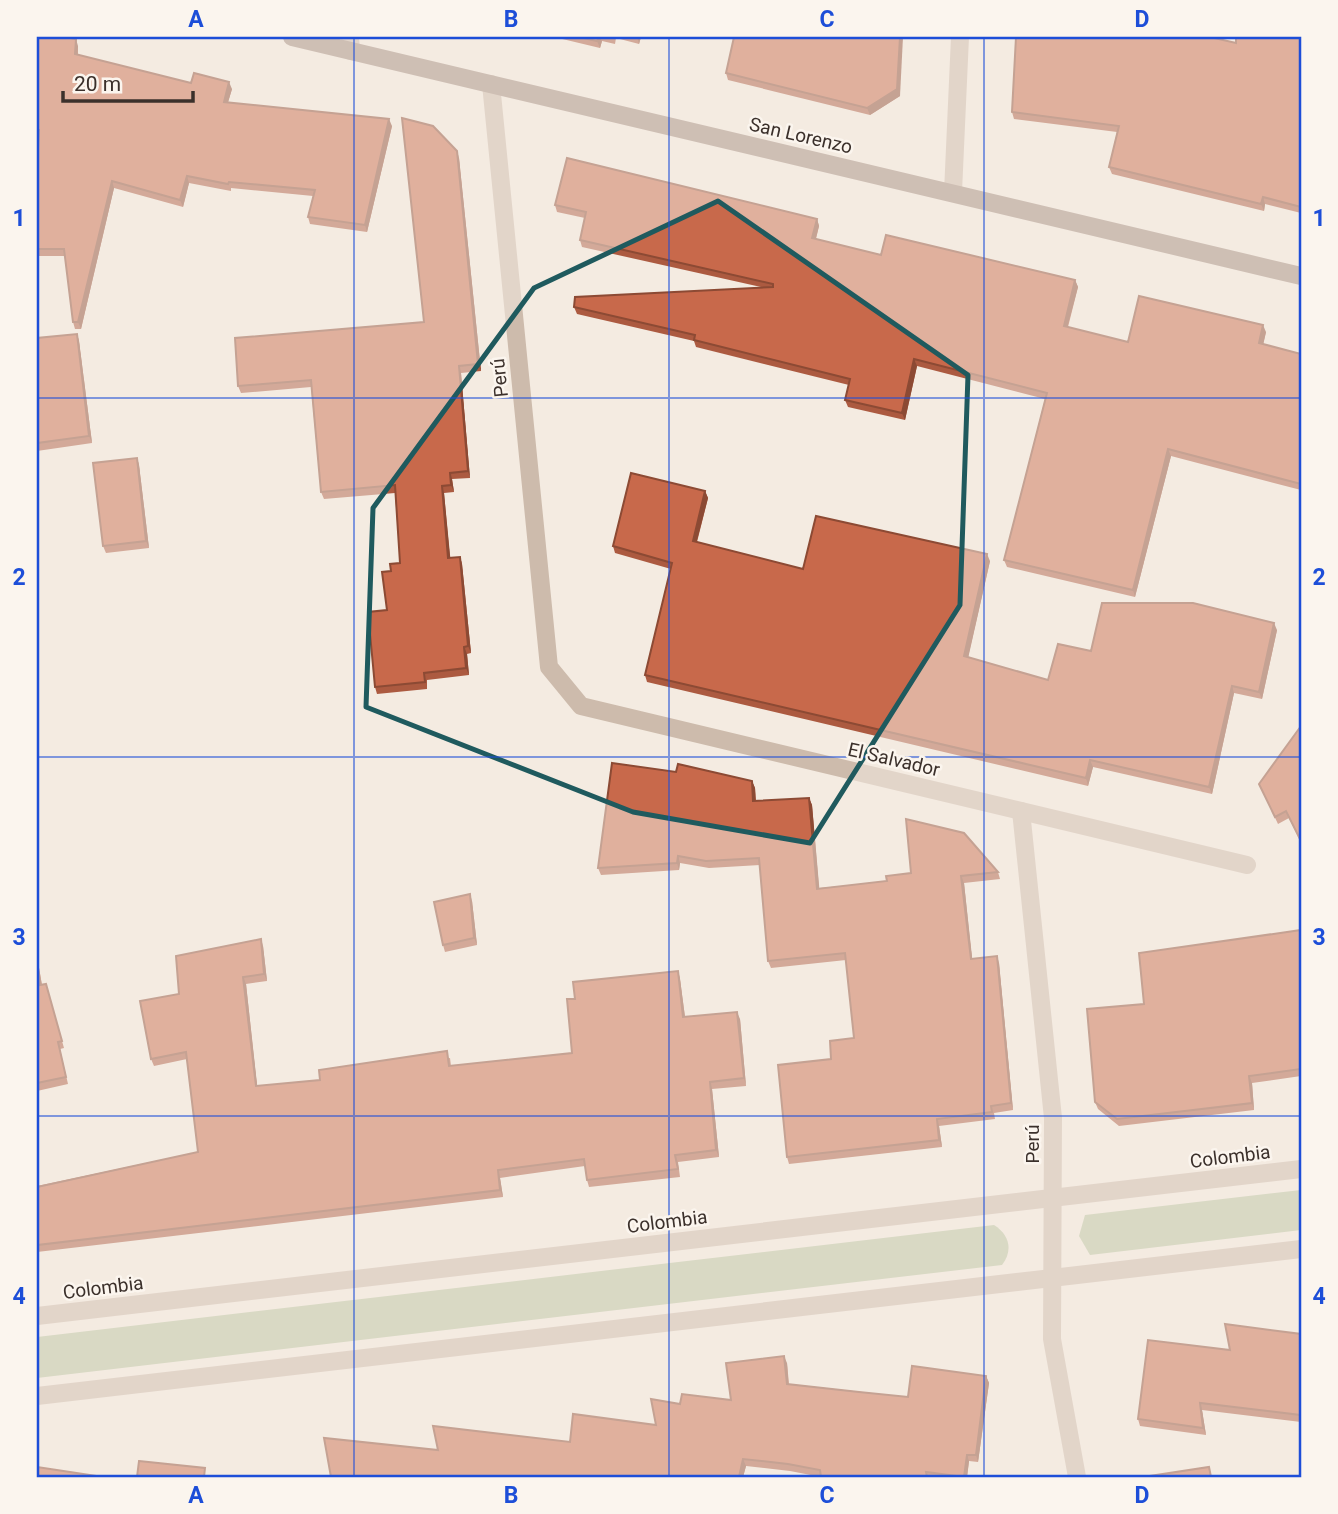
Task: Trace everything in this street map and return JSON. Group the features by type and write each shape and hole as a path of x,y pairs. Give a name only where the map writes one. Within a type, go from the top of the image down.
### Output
{"street":[{"name":"San Lorenzo","path":"292,37 350,44 491,84 1301,276"},
{"path":"953,192 960,37"},
{"name":"Perú","path":"491,84 549,667"},
{"name":"El Salvador","path":"549,667 582,706 1247,865"},
{"name":"Perú","path":"1021,811 1053,1118 1052,1339 1077,1477"},
{"name":"Colombia","path":"37,1316 1301,1169"},
{"path":"37,1396 1301,1249"}],"highlighted area":[{"path":"718,201 968,375 960,605 810,843 633,812 366,707 373,508 534,288"}],"green space":[{"path":"1301,1190 1301,1230 1090,1255 1079,1236 1085,1215"},
{"path":"994,1225 1004,1234 1009,1249 1002,1265 37,1378 37,1337"}],"building":[{"path":"37,37 76,39 75,54 191,83 194,73 229,82 224,102 389,119 365,225 308,217 315,190 228,184 187,176 180,200 112,181 78,322 73,322 64,249 37,249"},
{"path":"579,37 599,37 597,41"},
{"path":"734,37 900,37 897,89 867,108 726,73"},
{"path":"1016,37 1210,37 1236,43 1236,37 1301,37 1301,207 1263,197 1261,204 1109,167 1119,126 1012,112"},
{"path":"402,118 433,126 457,151 478,364 459,366 468,471 450,473 451,485 442,486 448,558 460,557 468,646 464,647 466,668 424,673 425,682 375,687 368,612 387,610 382,572 391,571 390,564 400,563 395,485 321,492 311,380 238,386 235,338 424,322"},
{"path":"567,158 817,219 812,238 881,255 886,235 1075,280 1064,326 1128,342 1139,296 1263,325 1259,343 1301,354 1301,484 1168,449 1133,590 1004,560 1047,393 914,359 902,413 845,400 850,379 694,340 695,335 574,307 575,297 773,287 773,284 580,240 586,212 555,205"},
{"path":"77,334 89,436 37,443 37,338"},
{"path":"137,458 146,541 103,546 93,463"},
{"path":"631,473 705,491 693,541 803,569 816,516 987,554 964,656 1048,680 1058,644 1091,651 1102,603 1193,603 1274,623 1259,692 1232,686 1209,787 1090,760 1086,778 645,675 672,563 613,546"},
{"path":"1301,726 1301,841 1286,811 1275,817 1259,784"},
{"path":"612,763 676,772 678,764 752,781 753,801 809,798 817,889 887,881 886,876 911,873 906,819 964,833 998,872 961,876 971,959 997,956 1011,1103 991,1106 992,1112 937,1119 939,1140 787,1157 778,1065 831,1059 830,1041 854,1038 845,953 768,961 759,858 706,861 678,856 677,863 598,868"},
{"path":"470,894 474,938 443,945 434,902"},
{"path":"1301,930 1301,1069 1249,1076 1252,1103 1117,1119 1095,1102 1087,1009 1144,1004 1139,953"},
{"path":"261,939 264,974 243,977 256,1086 320,1080 319,1070 447,1051 449,1066 572,1053 567,999 575,999 573,982 678,971 683,1017 737,1012 744,1078 710,1082 716,1150 675,1155 678,1169 587,1180 584,1159 498,1170 500,1190 37,1245 37,1187 198,1152 186,1052 151,1059 140,1001 179,994 176,956"},
{"path":"37,964 40,985 46,984 62,1041 58,1042 66,1077 37,1083"},
{"path":"1225,1324 1301,1334 1301,1415 1200,1403 1203,1428 1138,1419 1148,1340 1230,1350"},
{"path":"784,1356 787,1384 908,1397 912,1366 986,1376 976,1455 967,1455 964,1477 926,1472 927,1477 821,1477 820,1470 743,1459 739,1477 331,1477 324,1438 438,1450 433,1426 570,1442 573,1414 656,1425 651,1399 680,1404 682,1394 731,1400 726,1363"},
{"path":"139,1461 205,1468 204,1477 137,1477"},
{"path":"37,1467 103,1477 37,1477"},
{"path":"1209,1467 1211,1477 1143,1477"}]}
